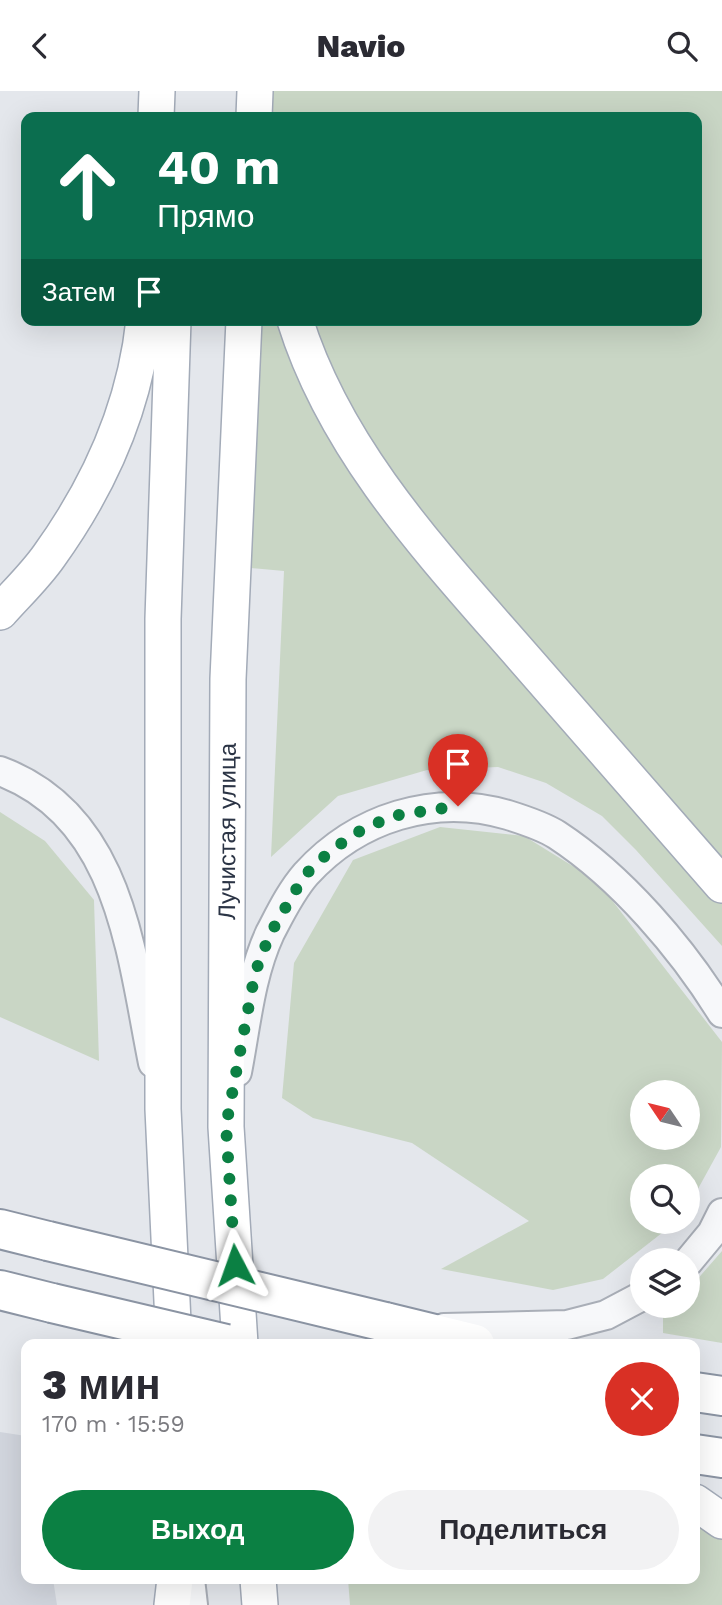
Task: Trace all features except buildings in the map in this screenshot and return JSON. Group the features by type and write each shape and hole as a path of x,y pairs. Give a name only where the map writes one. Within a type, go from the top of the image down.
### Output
{"highway":[{"path":"0,1229 454,1339"},
{"path":"0,1290 205,1339"},
{"path":"700,1393 722,1396"},
{"path":"700,1455 722,1458"}],"main road":[{"path":"156,112 157,91"},
{"path":"179,112 180,91"},
{"path":"254,112 255,91"},
{"path":"255,91 258,112"},
{"path":"0,612 48,557 85,503 106,461 134,382 143,326"},
{"path":"173,326 163,619 163,1109 174,1339"},
{"name":"Лучистая улица","path":"240,1339 226,1126 228,680 244,326"},
{"path":"297,326 318,380 341,424 388,496 476,604 722,885"},
{"path":"0,1309 46,1302"},
{"path":"700,1506 722,1521"},
{"path":"172,1605 174,1584"}],"street":[{"path":"0,771 37,790 67,814 96,852 114,890 130,951 163,1109"},
{"path":"226,1126 255,973 270,934 304,876 328,853 356,833 392,816 458,806 502,813 556,834 603,871 654,922 722,1013"},
{"path":"700,1248 712,1233 722,1213"},
{"path":"397,1325 567,1325 606,1315 630,1302"},
{"path":"191,1584 193,1605"}],"shaded area":[{"path":"0,1432 21,1435 21,1584 54,1584 57,1605 0,1605"}],"green space":[{"path":"273,91 722,91 722,946 602,816 546,783 498,767 427,770 338,796 271,857 284,571 239,567 257,326 702,326 702,112 271,112"},
{"path":"0,812 45,841 94,900 99,1061 0,1017"},
{"path":"440,827 524,836 597,881 722,1042 721,1147 700,1185 700,1164 630,1164 630,1234 661,1234 643,1248 630,1248 630,1258 603,1279 553,1290 441,1269 529,1221 412,1143 313,1118 282,1098 294,963 353,860"},
{"path":"722,1251 722,1343 663,1333 663,1318 700,1318 700,1276"},
{"path":"700,1518 722,1532 722,1605 350,1605 348,1584 700,1584"}],"route":[{"path":"235,1265 226,1126 255,973 270,934 304,876 328,853 356,833 392,816 458,806"}]}
